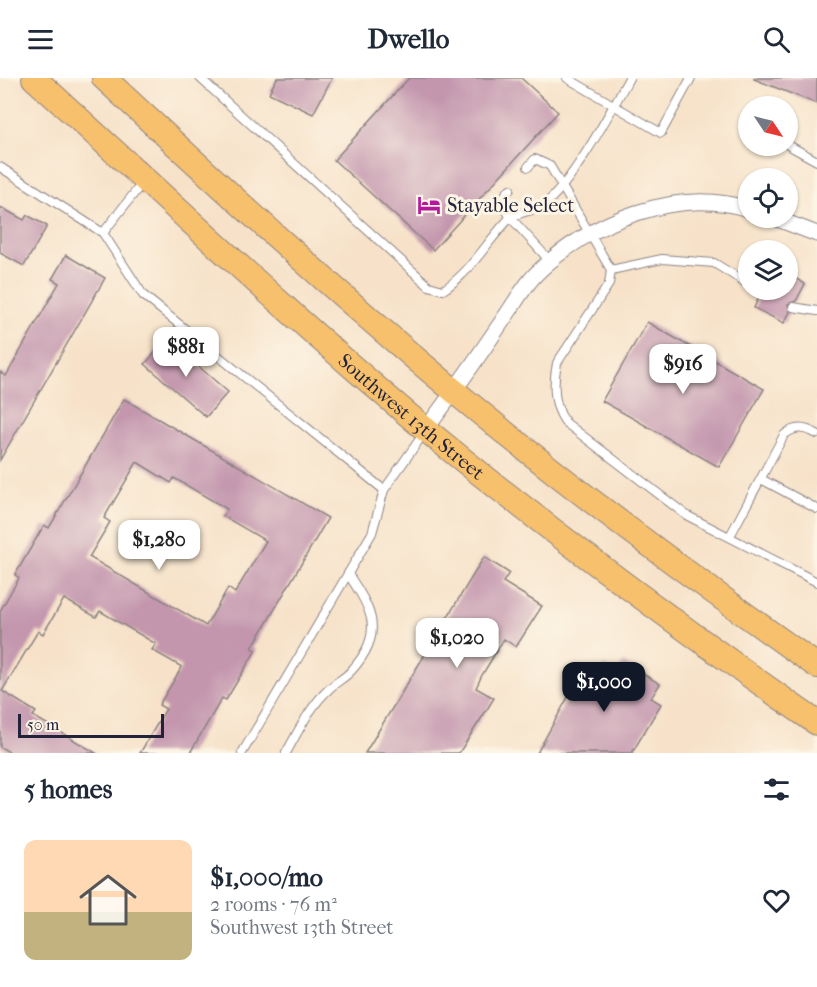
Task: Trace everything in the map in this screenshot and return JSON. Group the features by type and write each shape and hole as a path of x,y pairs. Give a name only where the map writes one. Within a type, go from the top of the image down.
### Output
{"main road":[{"name":"Southwest 13th Street","path":"34,78 318,336 426,429 612,576 817,723"},
{"path":"104,78 244,209 454,391 640,537 817,666"}],"street":[{"path":"426,429 536,272 577,240 623,218 679,203 731,203 738,205"},
{"path":"798,227 817,234"}],"lane":[{"path":"200,78 429,286 443,290 456,282 510,217 542,206 562,185 614,107 629,78"},
{"path":"567,78 661,133 691,78"},
{"path":"798,151 817,161"},
{"path":"528,167 535,159 550,166 592,233 611,270 609,284 557,363 554,377 560,415 566,423 686,515 817,582"},
{"path":"0,167 103,233 142,295 384,490"},
{"path":"103,233 146,180"},
{"path":"510,189 501,200 510,217 550,261"},
{"path":"611,270 662,259 714,263 738,278"},
{"path":"793,307 817,311"},
{"path":"730,536 784,435 791,429 800,428 817,434"},
{"path":"242,753 372,533 384,490 426,429"},
{"path":"761,479 817,509"},
{"path":"286,753 309,712 329,688 350,672 367,650 374,630 367,603 348,574"}],"building":[{"path":"277,78 332,78 313,114 269,93"},
{"name":"Stayable Select","path":"409,78 521,78 558,112 433,250 334,160"},
{"path":"817,78 817,104 754,79"},
{"path":"0,207 24,220 27,215 47,226 24,266 0,253"},
{"path":"66,255 105,278 0,460 0,372 6,376 59,283 52,279"},
{"path":"798,280 805,284 798,297"},
{"path":"758,300 797,300 788,304 790,312 784,323 754,308"},
{"path":"647,322 764,389 719,467 602,401"},
{"path":"167,339 228,392 206,417 145,364"},
{"path":"124,399 328,518 252,648 256,650 226,700 222,698 190,753 140,753 166,709 159,705 182,667 152,650 156,644 100,611 96,617 64,599 43,634 38,631 2,691 36,712 33,716 96,753 11,753 0,747 0,611 19,578 15,575 44,525 49,528","holes":["137,462 171,483 174,478 227,509 223,516 266,541 235,593 228,588 206,626 89,557 110,522 104,518"]},
{"path":"484,557 509,573 503,582 542,606 516,647 504,639 482,675 476,688 494,698 459,753 365,753"},
{"path":"623,662 660,684 651,698 661,704 632,753 537,753 572,690 566,686 579,665 597,676 604,665 617,673"}],"place":[{"name":"Stayable Select","path":"429,205"}]}
